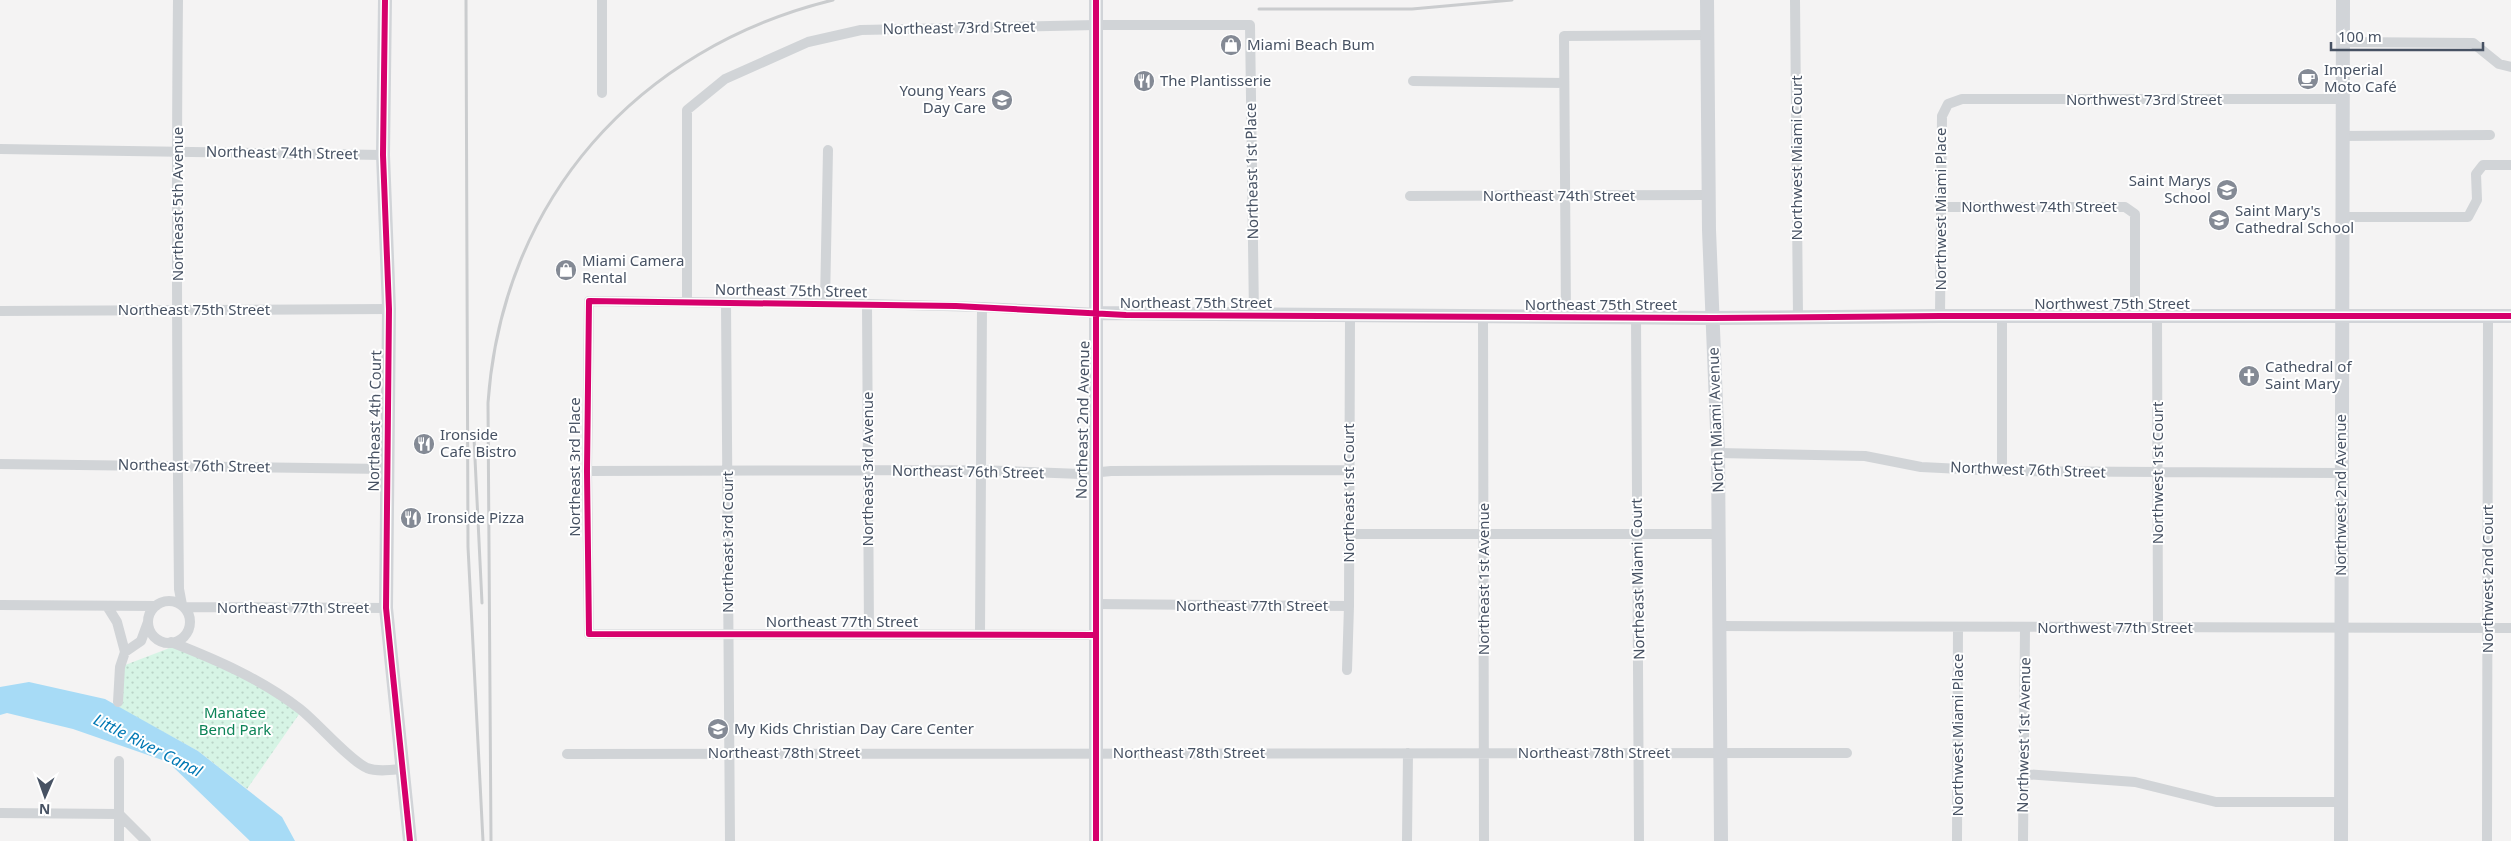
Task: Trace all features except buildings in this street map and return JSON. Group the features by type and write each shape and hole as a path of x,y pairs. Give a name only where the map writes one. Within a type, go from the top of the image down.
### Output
{"street":[{"name":"Northeast 5th Avenue","path":"178,0 179,589 183,606"},
{"name":"Northeast 4th Court","path":"385,0 383,155 389,309 386,608 401,769 410,841"},
{"path":"602,0 602,93"},
{"name":"Northeast 2nd Avenue","path":"1096,0 1096,841"},
{"name":"North Miami Avenue","path":"1707,0 1708,195 1718,453 1721,841"},
{"name":"Northwest Miami Court","path":"1795,0 1798,317"},
{"name":"Northwest 2nd Avenue","path":"2341,841 2340,473 2343,0"},
{"name":"Northeast 73rd Street","path":"688,302 687,110 725,79 808,42 861,30 1096,25 1250,25"},
{"name":"Northeast 1st Place","path":"1250,25 1254,316"},
{"path":"1566,317 1564,36 1708,35"},
{"path":"2343,42 2473,43 2499,64 2511,67"},
{"path":"1413,81 1564,83"},
{"name":"Northwest 73rd Street","path":"1948,104 1962,99 2341,99"},
{"name":"Northwest Miami Place","path":"1940,316 1942,116 1948,104"},
{"path":"2341,136 2490,135"},
{"name":"Northeast 74th Street","path":"0,149 383,155"},
{"path":"825,304 828,150"},
{"path":"2341,217 2468,217 2477,200 2476,174 2483,165 2511,165"},
{"name":"Northeast 74th Street","path":"1410,196 1708,195"},
{"name":"Northwest 74th Street","path":"1940,207 2125,207 2135,214 2135,316"},
{"name":"Northeast 75th Street","path":"589,301 867,304 1097,313 1254,316 1713,318"},
{"name":"Northeast 3rd Place","path":"589,301 587,471 589,634"},
{"name":"Northeast 3rd Court","path":"726,303 730,841"},
{"name":"Northeast 3rd Avenue","path":"867,304 869,634"},
{"path":"980,634 982,307"},
{"name":"Northeast 75th Street","path":"0,311 389,309"},
{"path":"2002,316 2002,471"},
{"name":"Northwest 2nd Court","path":"2487,841 2488,316"},
{"name":"Northwest 75th Street","path":"1713,318 2511,316"},
{"name":"Northeast 1st Court","path":"1347,670 1350,317"},
{"name":"Northeast 1st Avenue","path":"1483,317 1484,841"},
{"name":"Northwest 1st Court","path":"2157,317 2158,629"},
{"name":"Northeast Miami Court","path":"1636,318 1639,841"},
{"name":"Northwest 76th Street","path":"1718,453 1865,456 1921,467 2002,471 2340,473"},
{"name":"Northeast 76th Street","path":"0,464 387,469"},
{"name":"Northeast 76th Street","path":"587,471 981,470 1096,472 1348,470"},
{"path":"1348,534 1719,534"},
{"path":"125,652 141,640 148,621 160,603 179,589"},
{"path":"0,605 136,606 160,603 183,606 188,612 188,627 197,653"},
{"name":"Northeast 77th Street","path":"1095,604 1349,606"},
{"path":"107,606 117,622 125,652 120,667 118,702"},
{"path":"136,606 148,621 153,636 159,640"},
{"name":"Northeast 77th Street","path":"183,606 386,608"},
{"name":"Northeast 77th Street","path":"188,627 200,607"},
{"name":"Northwest 77th Street","path":"1720,626 2158,629 2511,628"},
{"path":"171,642 177,641 188,627"},
{"name":"Northwest Miami Place","path":"1957,841 1958,628"},
{"name":"Northwest 1st Avenue","path":"2023,841 2025,628"},
{"name":"Northeast 77th Street","path":"589,634 1095,635"},
{"path":"141,640 171,642 223,663 279,693 320,726 359,763 368,768 401,769"},
{"path":"1406,841 1408,753"},
{"name":"Northeast 78th Street","path":"567,754 1847,753"},
{"path":"119,761 119,841"},
{"path":"2024,774 2135,782 2216,802 2340,802"},
{"path":"0,813 119,814 146,841"}],"green space":[{"name":"Manatee Bend Park","path":"180,644 302,710 247,789 198,751 120,708 120,667"}],"water":[{"name":"Little River Canal","path":"29,682 105,699 198,751 282,817 295,841 250,841 168,762 73,729 7,713 0,715 0,687"}],"railway":[{"path":"466,0 468,547 483,841"},
{"path":"491,841 488,403 499,329 520,261 552,199 592,143 641,95 698,55 762,23 833,0"},
{"path":"1259,9 1412,9 1512,0"},
{"path":"474,438 482,603"}],"cycle path":[{"path":"385,0 383,155 389,309 386,608 410,841"},
{"path":"1096,0 1096,841"},
{"path":"1095,635 589,634 587,471 589,301 956,306 1126,315 1713,318 2511,316"}],"place":[{"name":"Miami Beach Bum","path":"1231,45"},
{"name":"Imperial Moto Café","path":"2308,79"},
{"name":"The Plantisserie","path":"1144,81"},
{"name":"Young Years Day Care","path":"1002,100"},
{"name":"Saint Marys School","path":"2227,190"},
{"name":"Saint Mary's Cathedral School","path":"2219,220"},
{"name":"Miami Camera Rental","path":"566,270"},
{"name":"Cathedral of Saint Mary","path":"2249,376"},
{"name":"Ironside Cafe Bistro","path":"424,444"},
{"name":"Ironside Pizza","path":"411,518"},
{"name":"My Kids Christian Day Care Center","path":"718,729"}]}
